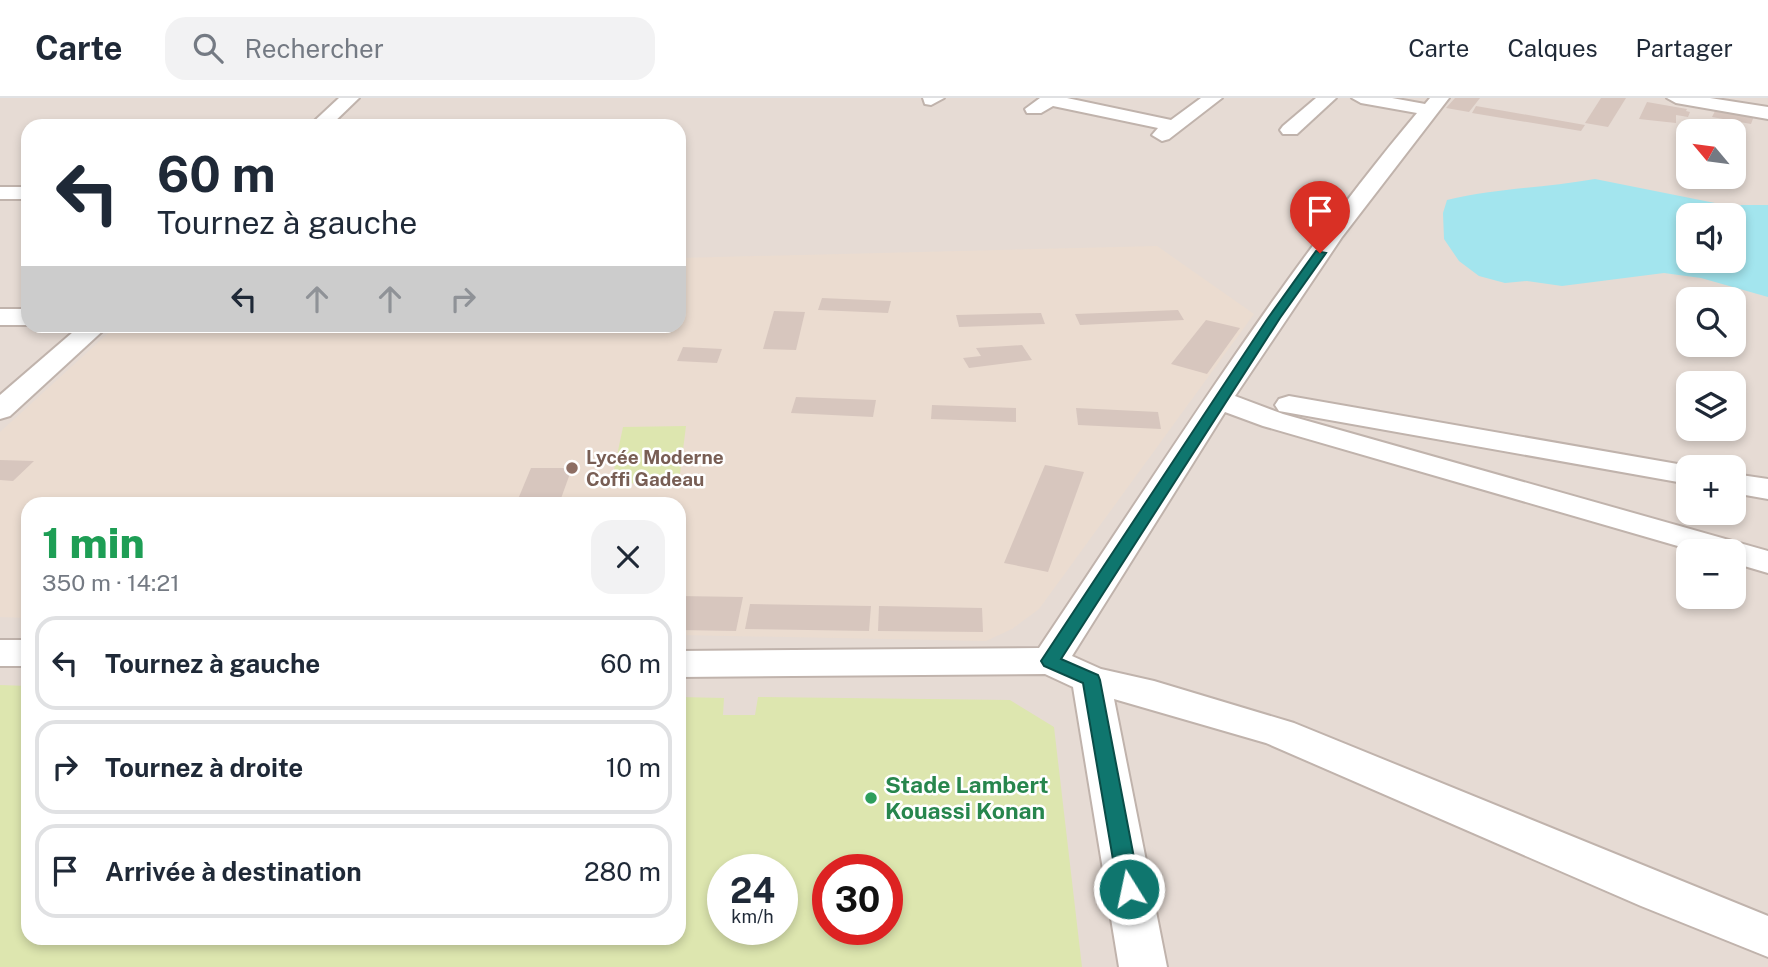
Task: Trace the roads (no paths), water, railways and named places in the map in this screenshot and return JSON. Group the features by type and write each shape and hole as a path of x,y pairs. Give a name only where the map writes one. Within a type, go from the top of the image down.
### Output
{"street":[{"path":"327,119 351,98"},
{"path":"1034,109 1050,100 1092,103 1168,130 1213,98"},
{"path":"1290,130 1326,98"},
{"path":"1361,98 1434,104"},
{"path":"1676,98 1768,113"},
{"path":"1050,661 1274,318 1382,167 1434,104"},
{"path":"0,194 21,193"},
{"path":"0,317 21,317"},
{"path":"0,410 87,333"},
{"path":"1220,400 1285,405 1676,473"},
{"path":"1220,400 1273,420 1688,539"},
{"path":"1746,485 1768,489"},
{"path":"1746,556 1768,562"},
{"path":"0,653 21,653"},
{"path":"686,664 861,665 1050,661 1091,680 1154,695 1280,733 1609,873 1768,937"},
{"path":"1091,680 1143,967"}],"water":[{"path":"1595,179 1715,203 1676,203 1676,273 1746,273 1746,205 1768,205 1768,297 1746,291 1746,287 1733,287 1701,278 1664,273 1562,286 1527,281 1505,283 1479,276 1459,261 1444,239 1443,213 1447,200"}],"place":[{"name":"Lycée Moderne Coffi Gadeau","path":"572,468"},
{"name":"Stade Lambert Kouassi Konan","path":"871,798"}]}
